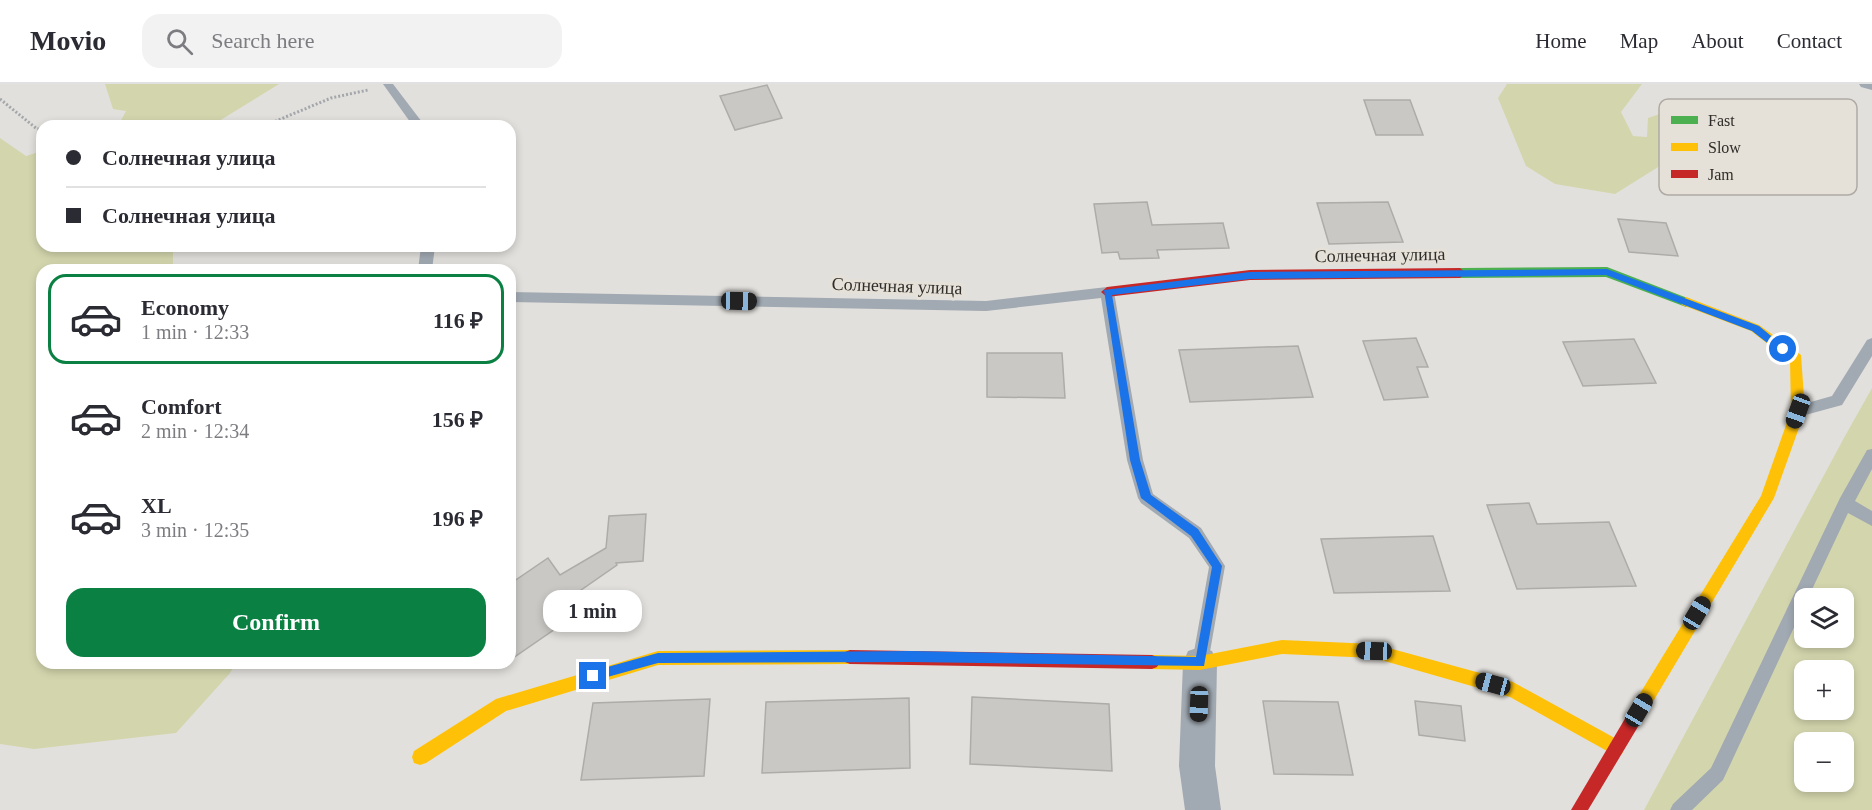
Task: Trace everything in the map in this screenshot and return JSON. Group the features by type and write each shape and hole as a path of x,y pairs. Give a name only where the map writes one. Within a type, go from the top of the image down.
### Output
{"street":[{"name":"Солнечная улица","path":"1107,292 1250,276 1607,272 1755,328 1796,360 1798,411 1767,498 1579,810"},
{"path":"420,757 502,704 658,658 911,657 1200,663 1282,647 1374,651 1513,690 1616,748"},
{"path":"1200,663 1197,766 1203,810"}],"lane":[{"path":"1865,84 1872,86"},
{"path":"388,85 414,120"},
{"path":"1107,292 1135,460 1146,498 1195,532 1217,566 1200,663"},
{"name":"Солнечная улица","path":"516,297 986,306 1107,292"},
{"path":"1798,411 1837,401 1872,344"},
{"path":"1679,810 1717,774 1845,503 1872,455"},
{"path":"1845,503 1872,519"}],"path":[{"path":"279,120 332,98 388,85"},
{"path":"0,99 36,128"}],"green space":[{"path":"105,84 279,84 221,120 121,120 126,111 113,109"},
{"path":"1507,84 1642,84 1621,112 1633,136 1647,137 1648,118 1659,114 1659,166 1615,194 1555,184 1526,166 1498,98"},
{"path":"0,138 26,156 36,153 36,252 173,252 173,264 36,264 36,669 232,669 176,733 34,749 0,744"},
{"path":"1872,388 1872,810 1644,810 1845,436"}],"building":[{"path":"767,85 782,118 735,130 720,96"},
{"path":"1364,100 1410,100 1423,135 1376,135"},
{"path":"1147,202 1152,225 1223,223 1229,248 1157,250 1159,258 1120,259 1118,252 1102,253 1094,204"},
{"path":"1388,202 1403,242 1329,244 1317,203"},
{"path":"1618,219 1666,223 1678,256 1629,252"},
{"path":"1416,338 1428,367 1417,367 1428,397 1384,400 1363,341"},
{"path":"1634,339 1656,383 1583,386 1563,342"},
{"path":"1298,346 1313,397 1190,402 1179,350"},
{"path":"987,353 1062,353 1065,398 987,397"},
{"path":"1529,503 1537,524 1609,522 1636,586 1517,589 1487,505"},
{"path":"646,514 643,561 616,563 617,565 574,595 584,609 516,656 516,580 548,558 560,575 606,548 609,516"},
{"path":"1433,536 1450,591 1334,593 1321,539"},
{"path":"972,697 1109,704 1112,771 970,764"},
{"path":"909,698 910,768 762,773 766,702"},
{"path":"710,699 704,776 581,780 593,703"},
{"path":"1263,701 1338,702 1353,775 1274,774"},
{"path":"1415,701 1461,706 1465,741 1419,735"}],"traffic: fast":[{"path":"1460,273 1607,272 1686,302"}],"traffic: slow":[{"path":"1642,705 1767,498 1798,411 1796,359 1755,328 1686,302"},
{"path":"1152,662 1200,663 1282,647 1374,651 1513,690 1616,748"},
{"path":"420,757 502,704 658,658 850,657"}],"traffic: jam":[{"path":"1107,292 1250,275 1460,273"},
{"path":"850,657 1152,662"},
{"path":"1579,810 1642,705"}],"route":[{"path":"593,676 658,658 911,657 1200,663 1217,566 1195,532 1146,498 1135,460 1107,292 1250,276 1607,272 1755,328 1783,349"}]}
